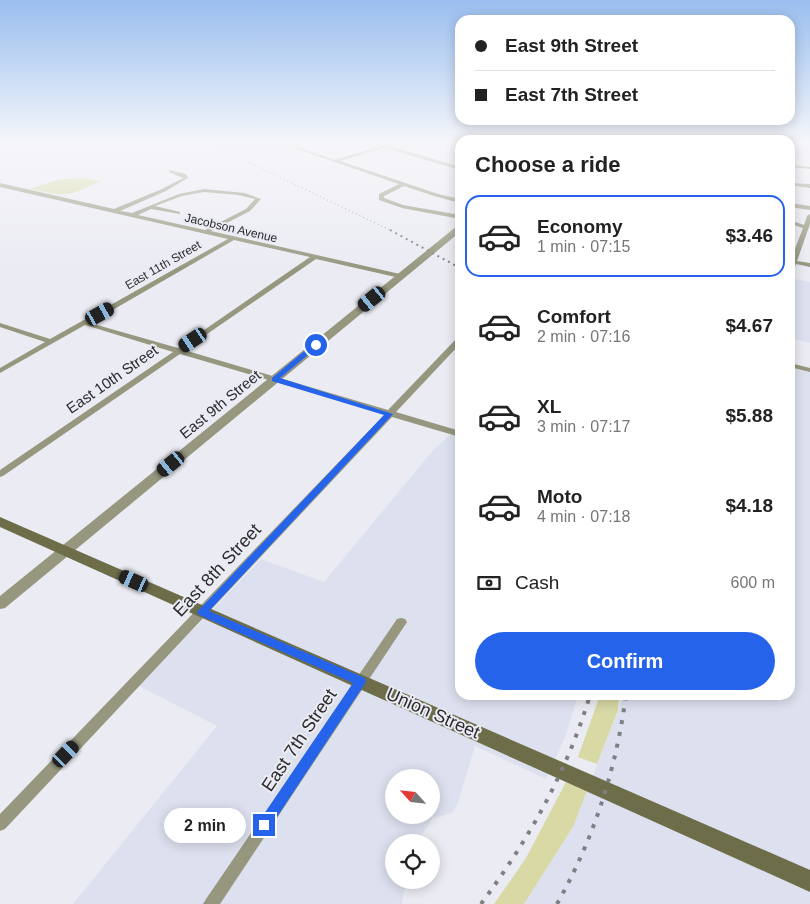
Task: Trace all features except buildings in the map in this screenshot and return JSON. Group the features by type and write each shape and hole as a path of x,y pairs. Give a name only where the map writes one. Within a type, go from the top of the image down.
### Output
{"main road":[{"name":"Union Street","path":"0,522 810,881"}],"street":[{"name":"Jacobson Avenue","path":"1,185 400,276"},
{"path":"115,211 173,185"},
{"path":"401,185 386,191 381,195 381,199 402,206 455,216"},
{"path":"408,185 455,199"},
{"path":"133,215 179,194 197,190 218,190 258,199 248,210 206,232"},
{"path":"795,206 810,208"},
{"path":"151,207 178,213"},
{"path":"795,254 810,216"},
{"path":"795,224 806,227"},
{"name":"East 9th Street","path":"0,604 455,232"},
{"name":"East 11th Street","path":"0,371 233,238"},
{"name":"East 10th Street","path":"0,474 315,257"},
{"path":"795,262 810,264"},
{"path":"84,323 455,433"},
{"path":"0,325 51,342"},
{"name":"East 8th Street","path":"0,824 455,345"},
{"path":"795,366 810,370"},
{"name":"East 7th Street","path":"211,904 401,622"}],"shaded area":[{"path":"795,279 810,282 810,343 795,339"},
{"path":"795,367 810,371 810,904 524,904 573,827 622,700 795,700"},
{"path":"455,430 455,700 576,700 566,735 546,779 475,746 458,803 452,813 440,816 440,769 385,769 385,824 429,824 422,834 385,834 385,889 404,889 402,904 73,904 217,726 139,686 261,559 324,582 434,449"}],"green space":[{"path":"41,185 91,185 67,194 30,189"},
{"path":"598,700 619,700 618,710 597,764 578,757"},
{"path":"566,782 587,791 573,827 524,904 494,904 526,858"}],"railway":[{"path":"296,185 391,230"},
{"path":"391,230 455,265"},
{"path":"481,904 499,880 545,804 570,751 588,700"},
{"path":"557,904 582,854 602,803 610,777 625,700"}],"route":[{"path":"264,825 361,682 202,612 389,414 274,379 316,345"}]}
